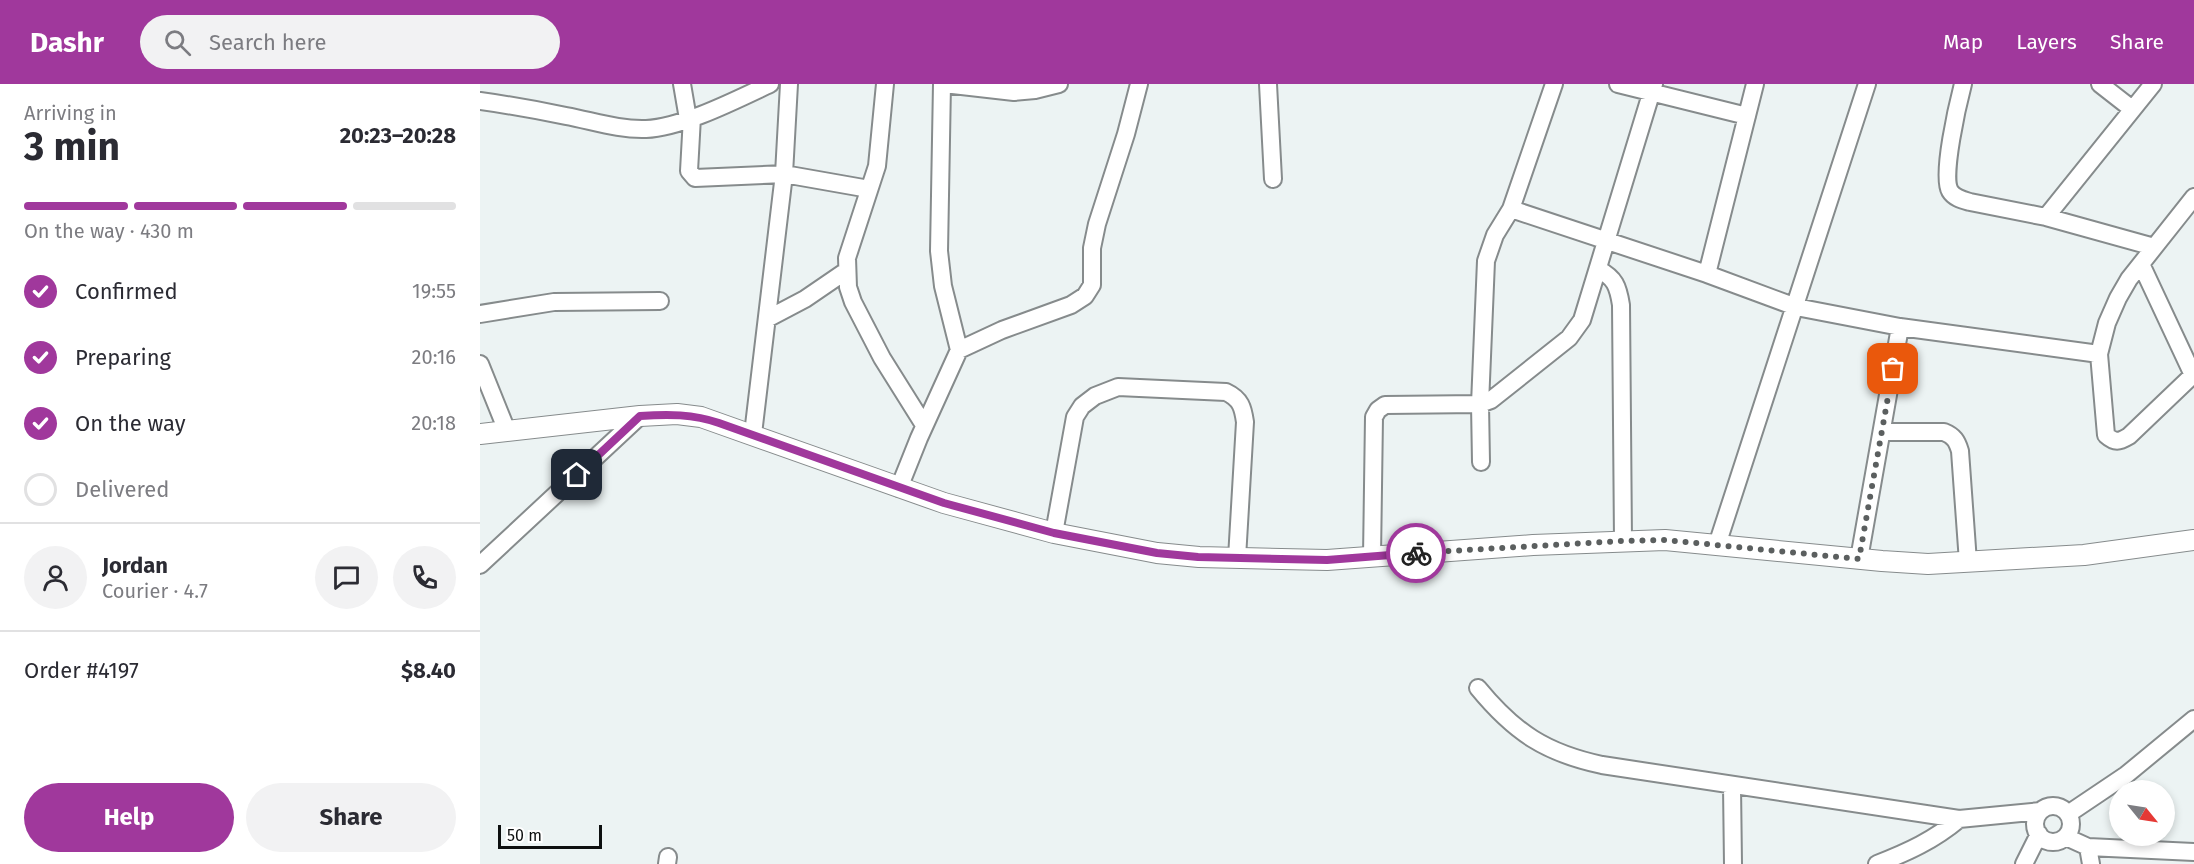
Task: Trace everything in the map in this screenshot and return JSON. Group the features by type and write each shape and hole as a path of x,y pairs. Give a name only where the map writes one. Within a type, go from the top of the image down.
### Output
{"street":[{"path":"682,84 690,118 689,171 692,176 700,179 784,174 869,189"},
{"path":"480,101 618,128 648,129 690,118 770,84"},
{"path":"753,434 784,174 789,84"},
{"path":"885,84 877,166 847,258 846,271 848,287 858,311 882,358 924,425"},
{"path":"899,488 924,425 959,350 943,286 939,251 943,84 1014,92 1059,84"},
{"path":"959,350 1002,330 1071,305 1085,296 1092,285 1092,248 1097,224 1139,84"},
{"path":"1268,84 1273,179"},
{"path":"1481,462 1480,404 1486,261 1495,235 1511,209 1554,84"},
{"path":"1618,84 1653,88 1747,116"},
{"path":"1707,274 1755,84"},
{"path":"1717,545 1867,84"},
{"path":"1963,84 1946,180 1950,192 1958,199 2046,218 2154,247"},
{"path":"2100,84 2133,109"},
{"path":"2046,218 2153,84"},
{"path":"1372,557 1374,417 1378,410 1385,405 1480,404 1491,400 1577,330 1607,241 1653,88"},
{"path":"2141,264 2194,375 2129,436 2120,441 2113,441 2106,435 2105,429 2100,354 2108,323 2118,297 2141,264 2194,197"},
{"path":"1511,209 1707,274 1796,307 1899,327 2100,354"},
{"path":"1598,268 1610,275 1617,283 1621,305 1623,541"},
{"path":"767,319 805,299 846,271"},
{"path":"480,314 554,302 660,301"},
{"path":"1859,559 1899,327"},
{"path":"480,364 507,431"},
{"path":"1054,533 1075,417 1082,406 1095,396 1118,387 1226,392 1239,401 1243,408 1245,422 1237,558"},
{"path":"480,434 640,416 677,414 701,417 899,488 1054,533 1157,553 1198,557 1327,560 1665,540 1928,564 2084,555 2194,540"},
{"path":"480,565 640,416"},
{"path":"1882,432 1944,432 1952,435 1958,441 1968,562"},
{"path":"1478,688 1494,708 1540,744 1572,758 1602,765 1959,819 2041,811 2052,806 2064,809 2068,814 2071,826 2066,837 2055,842 2043,839 2036,822 2041,811"},
{"path":"2068,814 2126,775 2194,719"},
{"path":"1732,786 1733,864"},
{"path":"1878,864 1912,851 1938,836 1959,819"},
{"path":"2024,864 2039,834"},
{"path":"2066,837 2090,856 2194,852"}],"way so far":[{"path":"1416,553 1533,545 1665,540 1859,559 1893,369"}],"route":[{"path":"577,475 640,416 677,414 701,417 753,434 944,503 1054,533 1157,553 1198,557 1327,560 1416,553"}]}
